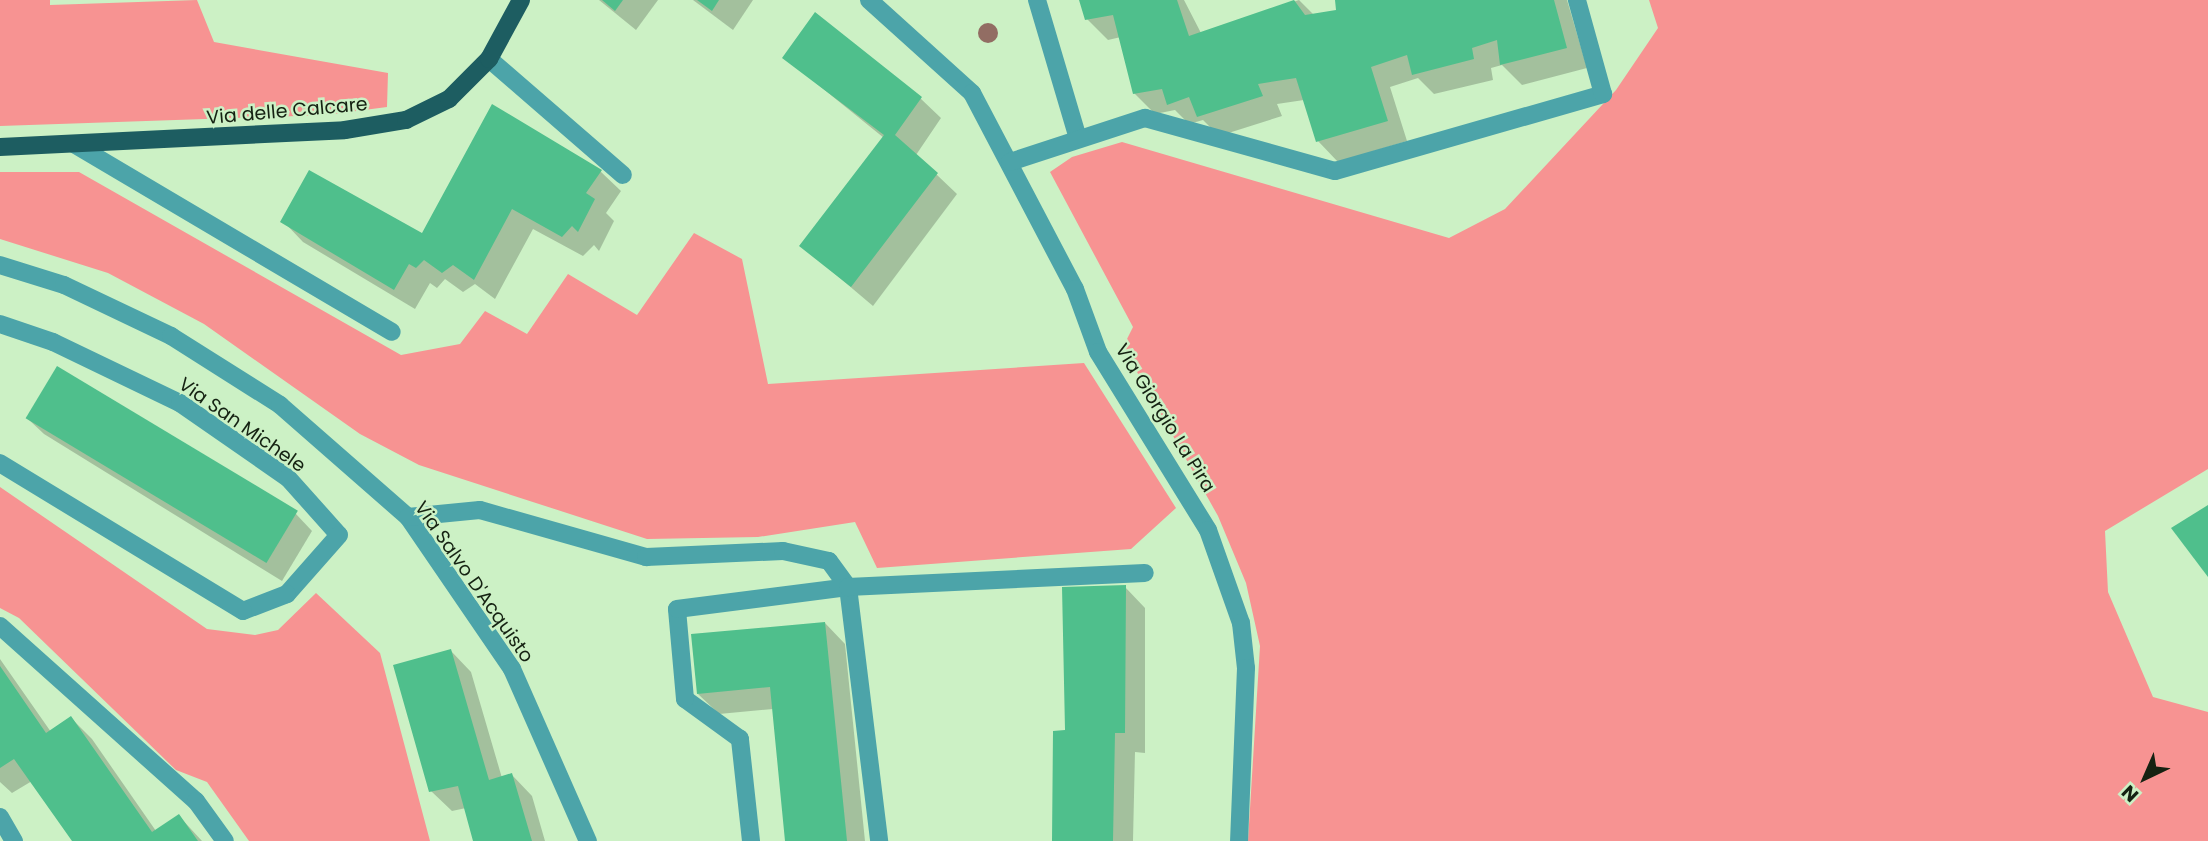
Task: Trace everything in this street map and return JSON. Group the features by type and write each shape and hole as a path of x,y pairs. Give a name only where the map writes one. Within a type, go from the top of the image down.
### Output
{"main road":[{"name":"Via delle Calcare","path":"0,147 345,130 406,120 449,99 488,59 521,0"}],"street":[{"name":"Via Giorgio La Pira","path":"869,0 958,77 1010,162 1075,289 1098,352 1186,489 1228,577 1246,668 1239,841"},
{"path":"1037,0 1078,138"},
{"path":"1010,162 1146,118 1335,171 1603,94 1577,0"},
{"path":"488,59 624,175"},
{"path":"74,144 392,332"},
{"name":"Via Salvo D'Acquisto","path":"0,265 64,285 171,336 280,405 408,517 512,669 588,841"},
{"name":"Via San Michele","path":"0,324 54,342 180,403 288,478 339,535 287,594 243,611 0,463"},
{"path":"408,517 480,510 646,557 810,553 841,571 848,587 879,841"},
{"path":"751,841 740,739 685,699 677,609 848,587 1146,573"},
{"path":"0,626 196,802 225,841"},
{"path":"0,817 14,841"}],"shaded area":[{"path":"0,0 50,0 50,5 197,0 214,42 388,73 387,107 326,115 0,126"},
{"path":"1649,0 2208,0 2208,469 2105,531 2108,592 2153,697 2208,712 2208,841 1248,841 1260,646 1246,583 1218,516 1123,347 1133,327 1050,172 1072,157 1122,142 1449,238 1505,209 1616,90 1658,28"},
{"path":"0,172 79,172 401,355 460,344 485,311 527,334 568,274 637,315 694,233 742,259 768,384 1084,363 1176,508 1131,549 877,568 855,522 758,537 647,539 419,465 360,434 204,324 108,273 0,239"},
{"path":"0,487 207,629 255,635 278,630 316,593 380,653 430,841 249,841 207,782 176,770 19,618 0,608"}],"building":[{"path":"602,0 623,0 615,11"},
{"path":"697,0 719,0 712,11"},
{"path":"1079,0 1177,0 1189,36 1294,0 1305,15 1336,10 1335,0 1554,0 1567,48 1500,65 1497,40 1472,48 1474,59 1412,75 1407,55 1371,67 1388,121 1316,142 1296,78 1258,84 1263,96 1197,117 1189,97 1167,105 1162,89 1133,94 1113,15 1085,20"},
{"path":"815,12 922,97 895,135 938,173 851,287 799,246 884,135 782,58"},
{"path":"492,104 602,170 586,193 595,199 578,232 572,226 562,237 512,209 474,280 453,265 442,273 424,260 416,268 409,264 394,290 280,222 309,170 422,233"},
{"path":"57,366 298,511 266,563 26,418"},
{"path":"2208,505 2208,577 2171,528"},
{"path":"1126,585 1125,733 1115,733 1113,841 1052,841 1053,731 1065,730 1062,587"},
{"path":"825,622 847,841 785,841 770,687 697,694 691,634"},
{"path":"451,649 489,780 512,773 532,841 473,841 458,786 429,792 393,665"},
{"path":"0,666 46,733 71,716 152,832 179,814 198,841 72,841 14,759 0,768"}]}
